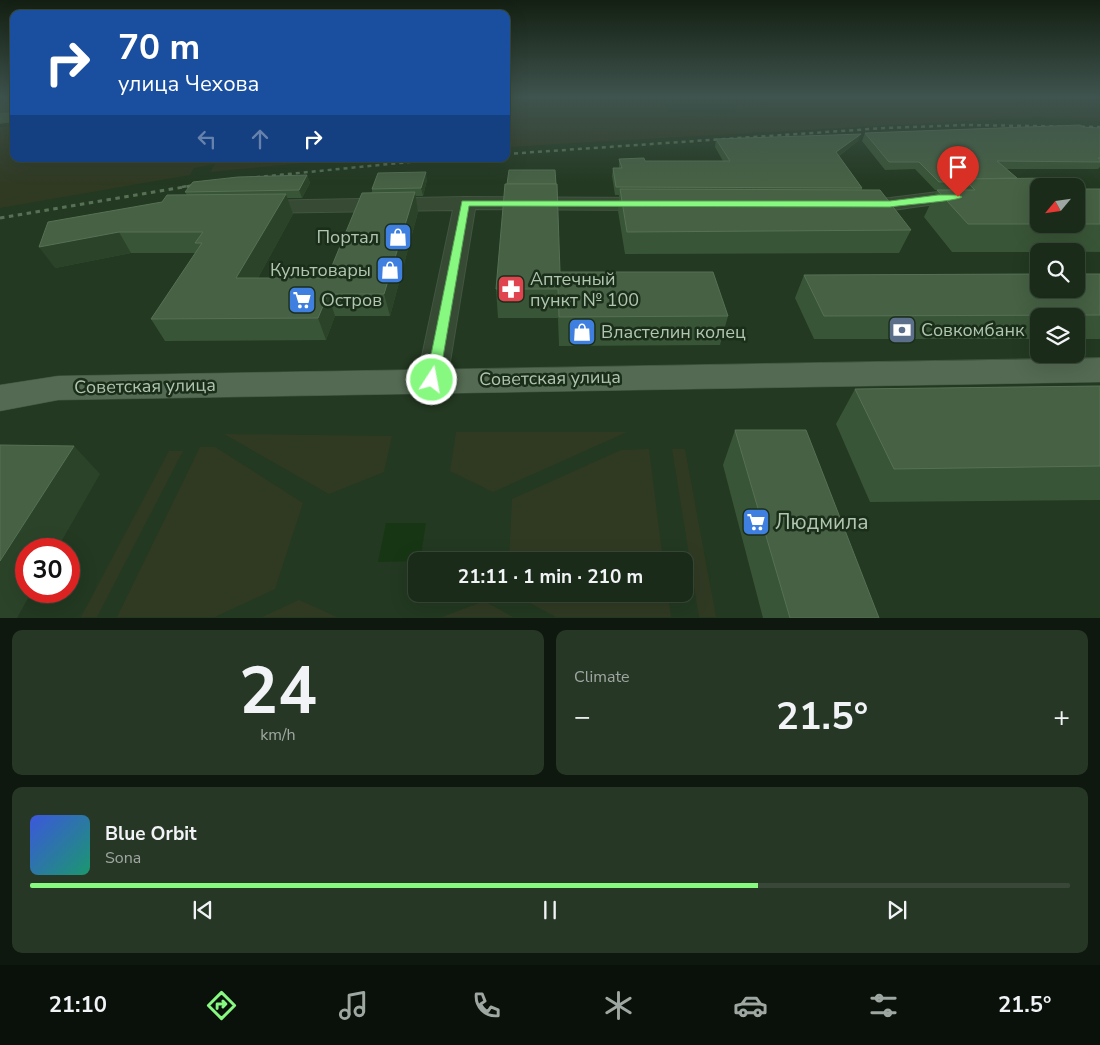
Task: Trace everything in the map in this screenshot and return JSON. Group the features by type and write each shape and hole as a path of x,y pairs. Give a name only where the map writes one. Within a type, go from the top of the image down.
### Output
{"main road":[{"name":"Советская улица","path":"0,398 58,388 432,380 1100,370"}],"street":[{"path":"830,204 890,204 938,198 1030,196"},
{"path":"432,380 465,203"},
{"path":"237,207 465,203 673,204"}],"shaded area":[{"path":"10,126 10,162 314,162 210,172 215,164 194,168 190,175 0,208 0,127"},
{"path":"510,126 879,126 510,147"},
{"path":"456,432 627,432 493,492 450,471"},
{"path":"224,434 392,436 384,472 329,494"},
{"path":"200,447 215,447 303,503 275,589 215,617 117,617"},
{"path":"649,449 662,552 509,552 512,499 621,450"},
{"path":"672,449 685,449 716,617 699,617 693,580 693,552 689,552"},
{"path":"169,451 183,451 97,617 81,617"},
{"path":"386,523 426,523 421,552 408,552 408,561 378,562"},
{"path":"299,600 337,617 262,617"},
{"path":"486,602 513,617 442,617"},
{"path":"528,602 669,602 671,617 556,617"}],"building":[{"path":"1057,126 1100,128 1100,158 1098,158 1100,162 997,161 1017,178 964,179 962,182 939,182 919,162 889,162 865,133"},
{"path":"861,134 836,152 862,188 616,187 613,168 622,168 619,159 644,158 645,161 730,161 716,139"},
{"path":"509,170 555,170 556,184 507,184"},
{"path":"426,172 421,188 372,189 378,173"},
{"path":"307,175 299,190 185,192 193,182 238,177"},
{"path":"1030,178 1030,224 968,224 937,190 975,190 964,179"},
{"path":"505,184 557,184 560,272 713,272 728,316 559,317 558,289 496,289"},
{"path":"620,189 880,190 911,230 627,232"},
{"path":"1085,189 1100,189 1100,224 1085,224"},
{"path":"415,192 384,294 328,294 318,318 151,319 202,243 195,243 203,232 119,232 39,247 48,222 162,202 167,195 286,194 236,278 327,278 362,193"},
{"path":"1030,274 1030,298 1085,298 1085,274 1100,274 1100,315 1085,315 1085,308 1030,308 1030,315 824,316 804,275"},
{"path":"1100,386 1100,466 894,469 855,389"},
{"path":"735,430 806,430 879,618 790,618"},
{"path":"0,445 74,446 0,561"}],"railway":[{"path":"510,154 885,128 944,126"},
{"path":"1023,126 1100,127"},
{"path":"248,178 410,162"},
{"path":"182,187 206,183"},
{"path":"0,218 190,186"}],"place":[{"name":"Портал","path":"398,237"},
{"name":"Культовары","path":"390,270"},
{"name":"Аптечный пункт № 100","path":"511,289"},
{"name":"Остров","path":"302,300"},
{"name":"Совкомбанк","path":"902,330"},
{"name":"Властелин колец","path":"582,332"},
{"name":"Людмила","path":"756,522"}],"route":[{"path":"432,380 465,203 890,204 958,197"}]}
